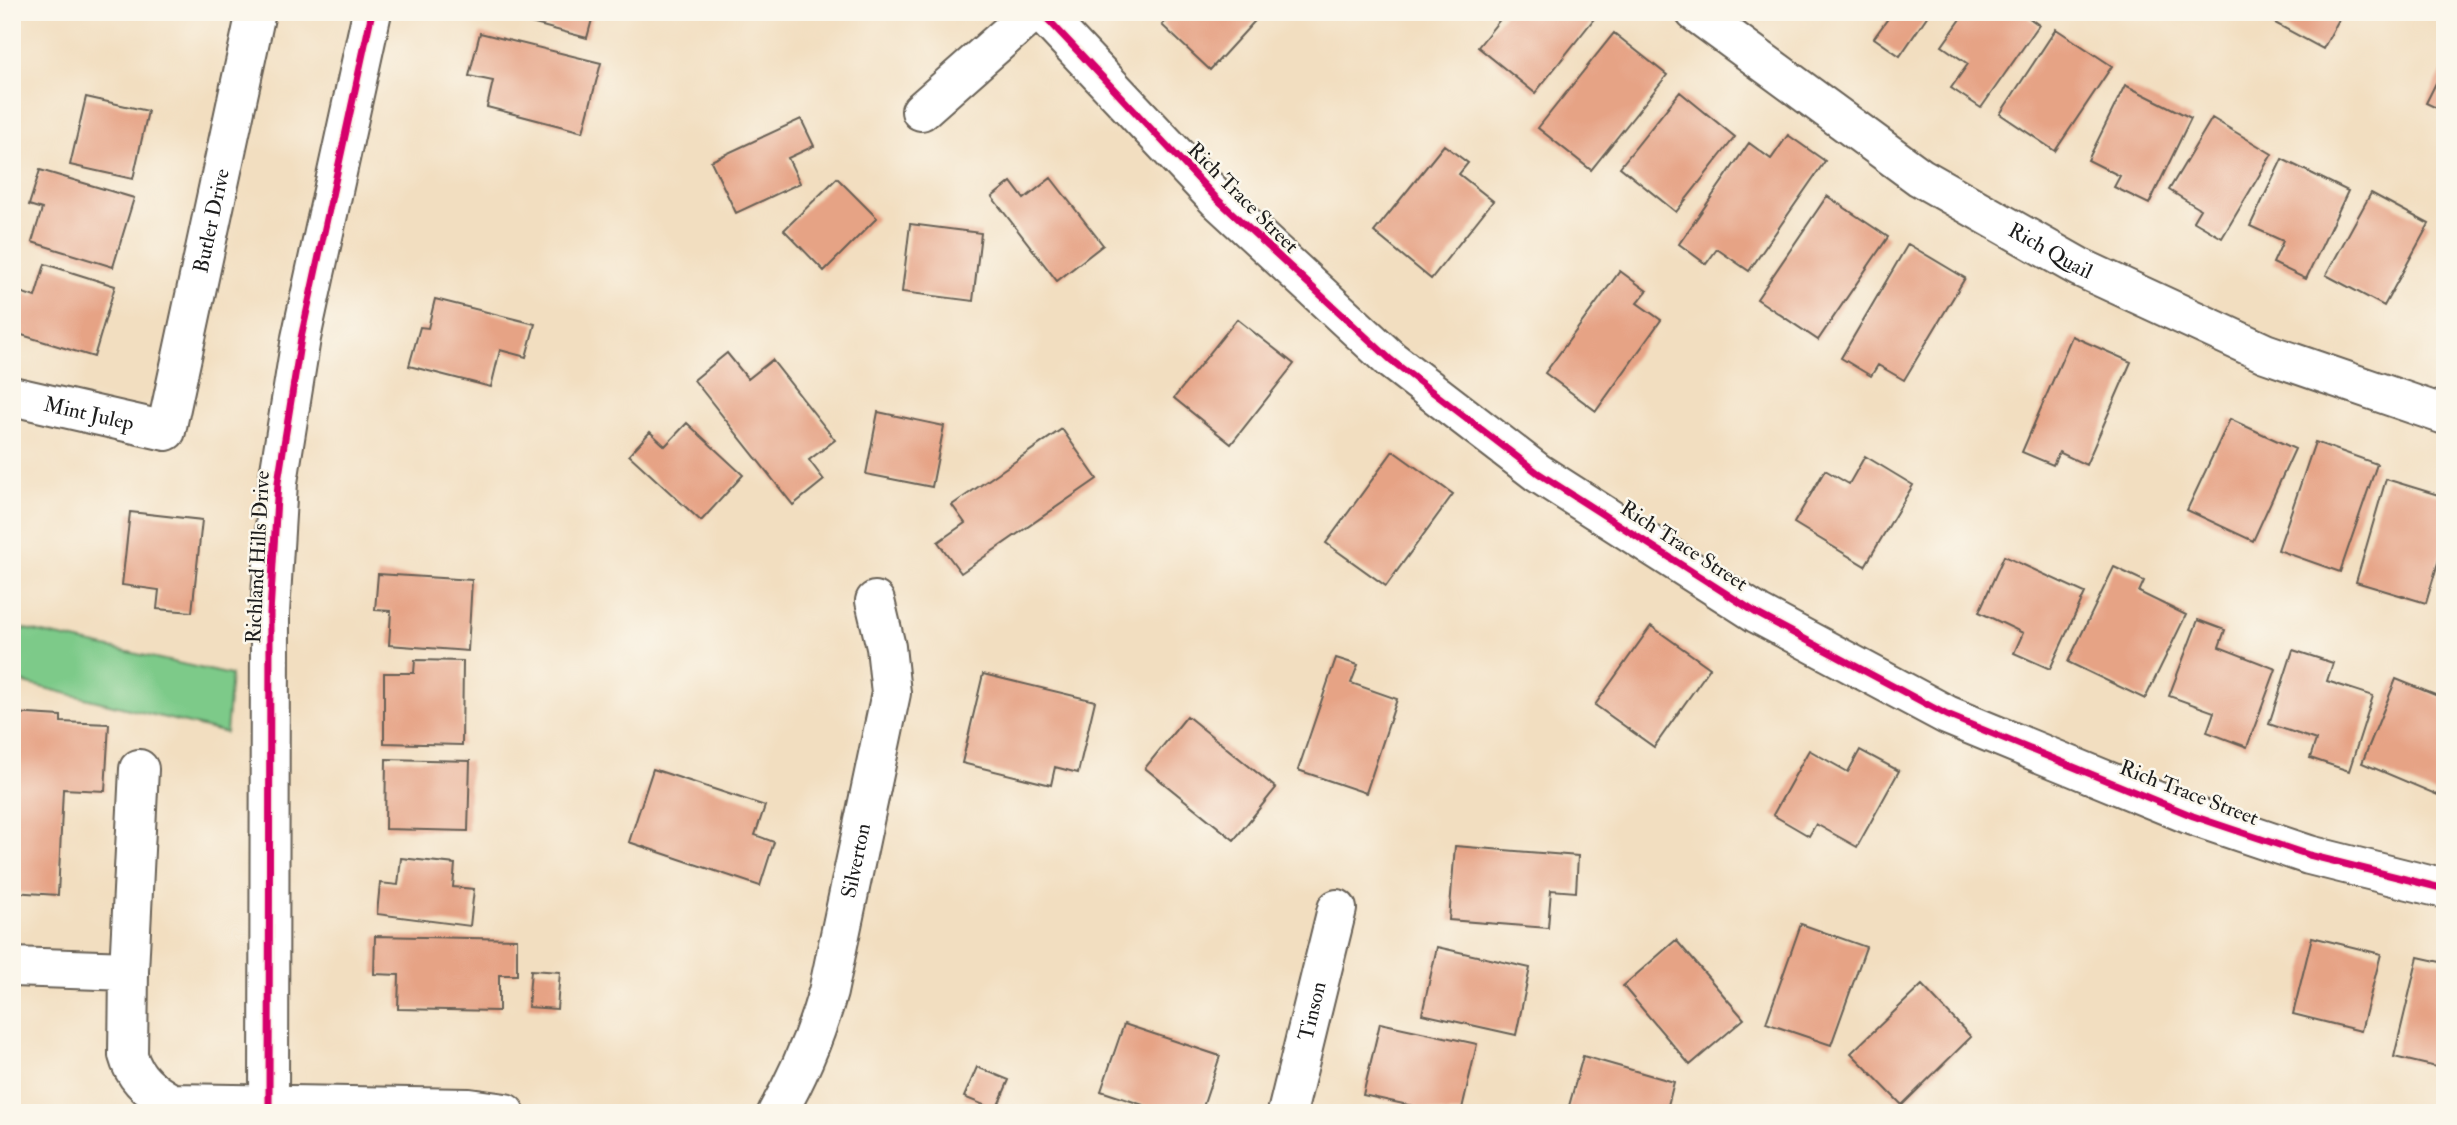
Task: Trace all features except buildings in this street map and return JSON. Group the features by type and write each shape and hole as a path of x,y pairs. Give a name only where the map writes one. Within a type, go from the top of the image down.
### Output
{"street":[{"name":"Butler Drive","path":"166,431 256,12"},
{"name":"Richland Hills Drive","path":"269,1110 270,613 277,492 295,365 372,12"},
{"path":"921,111 1033,12"},
{"name":"Rich Trace Street","path":"1041,12 1217,199 1391,360 1538,473 1758,614 1947,715 2193,816 2309,855 2445,889"},
{"name":"Rich Quail","path":"1695,12 1920,177 2079,267 2265,353 2445,415"},
{"name":"Mint Julep","path":"12,396 166,431"},
{"name":"Silverton","path":"777,1113 791,1089 825,1002 891,693 886,647 875,601"},
{"path":"139,769 129,971 128,1055 132,1068 147,1087 172,1103 183,1105 269,1110 469,1108 505,1113"},
{"name":"Tinson","path":"1287,1113 1337,909"},
{"path":"12,967 129,971"}],"green space":[{"path":"12,626 231,675 226,733 12,680"}],"cycle path":[{"path":"269,1107 270,613 278,482 301,338 372,12"},
{"path":"1041,12 1217,199 1391,360 1538,473 1758,614 1947,715 2193,816 2309,855 2445,889"}]}
